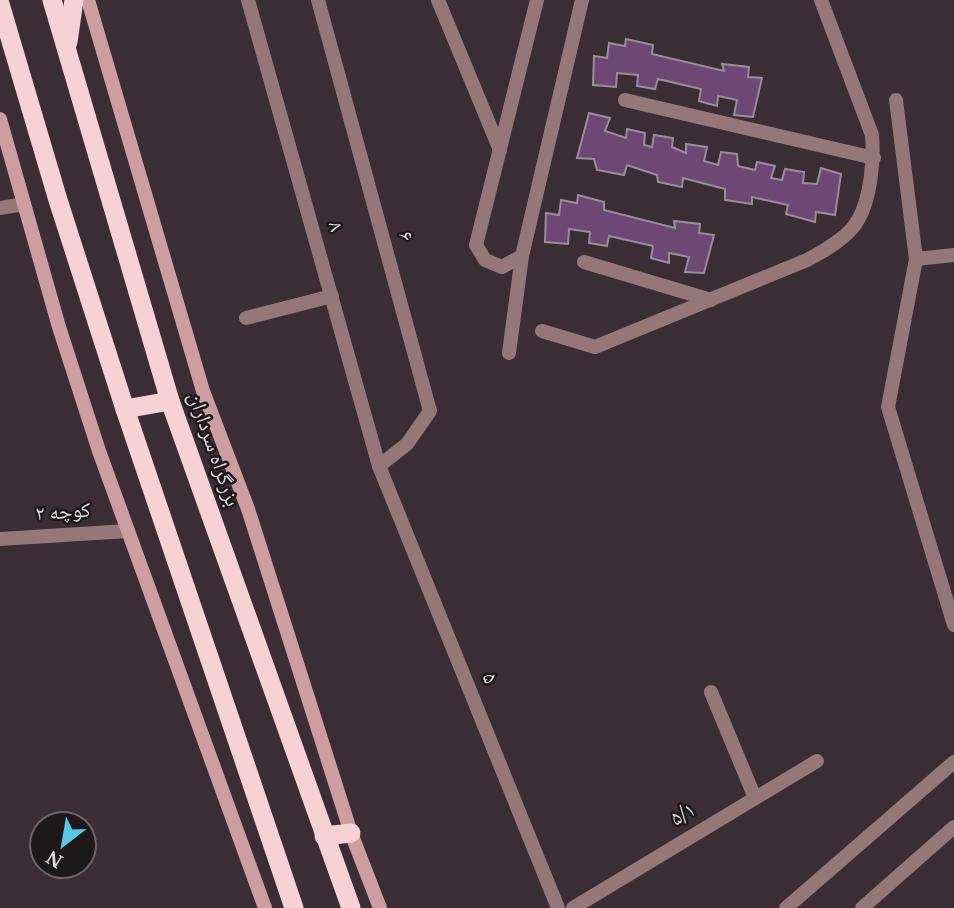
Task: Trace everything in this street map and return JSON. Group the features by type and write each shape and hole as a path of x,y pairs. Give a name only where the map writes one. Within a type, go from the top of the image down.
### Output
{"highway":[{"name":"بزرگراه سرداران","path":"52,0 170,401 351,908"},
{"path":"67,50 75,0"},
{"path":"0,4 58,200 125,410 294,908"},
{"path":"0,44 18,64"},
{"path":"125,410 170,401"},
{"path":"324,836 351,833"}],"main road":[{"path":"88,0 203,391 248,509 351,833 380,908"},
{"path":"0,119 87,414 265,908"}],"street":[{"name":"۸","path":"248,0 379,466"},
{"name":"۶","path":"318,0 430,411 407,444 379,466"},
{"path":"438,0 500,150"},
{"path":"522,257 502,267 485,260 476,244 537,0"},
{"path":"509,353 522,257 582,0"},
{"path":"542,331 595,347 807,260 830,248 858,220 870,185 874,158 872,135 821,0"},
{"path":"625,100 874,158"},
{"path":"896,100 916,259 888,407 954,625"},
{"path":"0,208 24,204"},
{"path":"916,259 954,255"},
{"path":"584,262 710,299"},
{"path":"246,318 332,296"},
{"name":"۵","path":"379,466 558,908"},
{"name":"کوچه ۲","path":"0,539 128,531"},
{"path":"711,692 755,798"},
{"name":"۵/۱","path":"573,908 817,761"},
{"path":"786,908 954,762"},
{"path":"862,908 954,827"}],"building":[{"path":"626,39 653,45 652,54 724,71 722,64 749,67 748,77 762,78 753,117 734,115 737,100 718,96 717,106 699,101 701,89 658,79 655,89 637,86 638,75 617,73 616,87 593,85 594,56 607,58 609,43 625,46"},
{"path":"589,113 610,118 605,131 626,138 627,129 645,133 644,145 652,147 654,135 673,138 672,147 686,153 686,144 707,147 704,161 718,165 721,152 737,154 738,166 755,170 757,162 775,166 771,178 782,180 785,169 804,172 803,183 817,184 821,168 841,174 835,215 816,212 815,222 786,214 788,205 752,197 752,204 725,200 725,189 683,178 682,187 658,182 657,175 627,165 624,175 597,170 594,159 577,158"},
{"path":"578,195 604,202 604,210 675,228 674,221 700,224 699,233 714,235 704,273 685,272 689,257 669,253 669,263 651,258 653,246 609,236 607,246 589,243 590,232 569,229 568,244 545,242 546,213 559,215 561,200 577,203"}]}
